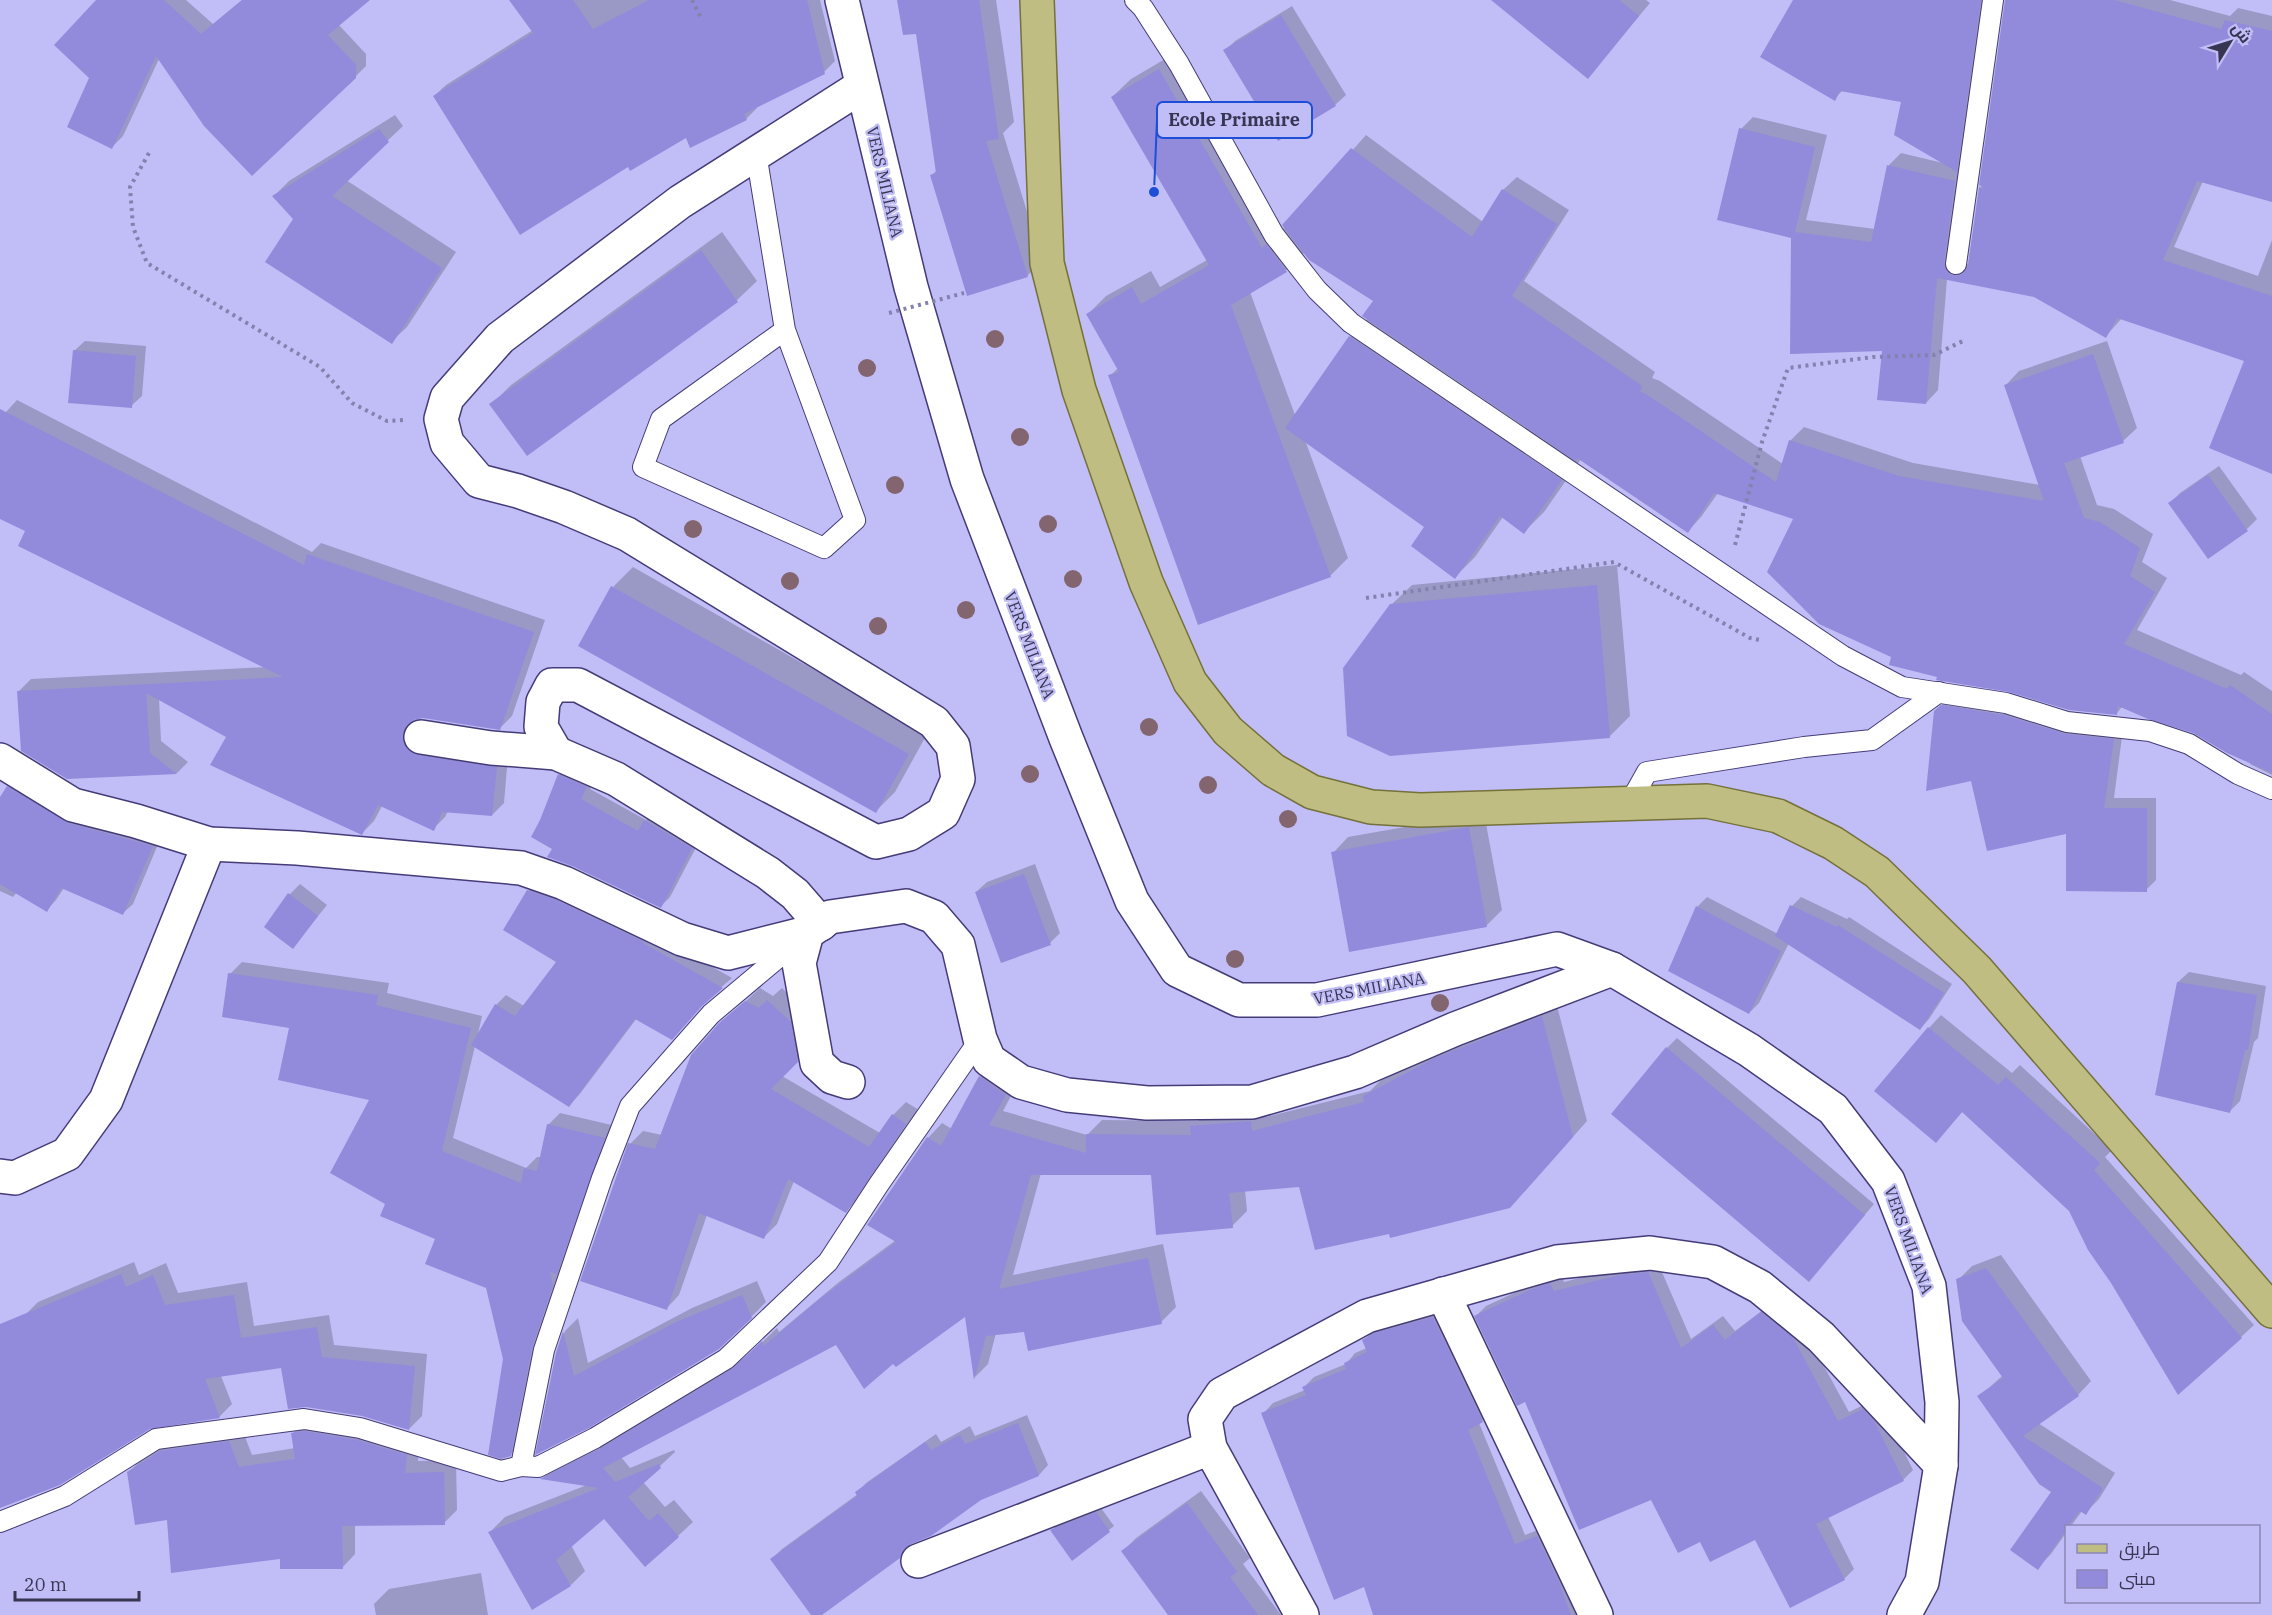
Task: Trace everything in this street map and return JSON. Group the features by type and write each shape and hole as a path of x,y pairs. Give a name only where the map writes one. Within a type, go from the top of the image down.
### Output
{"main road":[{"path":"1037,0 1047,263 1079,390 1146,582 1190,682 1228,731 1273,770 1312,792 1371,807 1420,810 1707,801 1778,816 1833,843 1877,872 1977,970 2272,1311"}],"street":[{"name":"VERS MILIANA","path":"842,0 911,287 967,479 1066,738 1132,901 1177,970 1239,1000 1317,1000 1557,949 1612,969 1749,1050 1833,1109 1888,1181 1929,1286 1942,1402 1941,1466 1922,1582 1904,1615"},
{"path":"556,753 541,727 543,702 552,685 578,685 876,842 909,834 943,813 958,779 953,746 934,722 627,534 564,507 519,491 479,481 447,443 441,419 447,398 500,338 680,202 862,86"},
{"path":"422,737 491,748 556,753 616,779 768,873 795,894 814,929"},
{"path":"0,760 73,805 136,821 209,844 321,850 521,868 564,883 682,939 728,953 814,929 830,917 906,906 934,917 958,945 980,1039 989,1060 1021,1082 1067,1095 1147,1103 1252,1102 1355,1072 1455,1029 1612,969"},
{"path":"0,1176 15,1178 67,1154 106,1100 209,844"},
{"path":"814,929 799,963 817,1063 832,1077 848,1082"},
{"path":"1302,1615 1210,1448 1205,1419 1222,1394 1367,1316 1557,1262 1650,1253 1713,1262 1760,1287 1821,1337 1941,1466"},
{"path":"1443,1294 1596,1615"},
{"path":"918,1561 1210,1448"}],"lane":[{"path":"1135,0 1143,8 1179,64 1275,235 1317,290 1352,323 1843,656 1902,687 2006,703 2067,722 2150,731 2189,744 2238,774 2272,789"},
{"path":"1956,264 1993,0"},
{"path":"756,153 785,330 855,520 824,548 644,467 661,419 785,330"},
{"path":"1629,804 1647,772 1804,747 1872,740 1939,692"},
{"path":"521,1466 544,1350 602,1178 630,1106 711,1014 814,929"},
{"path":"0,1521 65,1496 156,1439 304,1419 360,1428 501,1471 521,1466 538,1467 595,1438 726,1359 828,1262 980,1039"}],"path":[{"path":"692,0 702,20"},
{"path":"148,153 130,187 133,227 147,263 320,367 352,403 387,421 441,419"},
{"path":"890,313 964,293"},
{"path":"1726,578 1762,442 1788,368 1873,357 1934,355 1965,340"},
{"path":"1366,598 1614,562 1750,638 1762,640"}],"building":[{"path":"96,0 164,0 201,34 242,0 370,0 328,35 356,65 356,78 252,176 204,126 156,56 112,149 67,127 89,78 54,45"},
{"path":"509,0 573,0 593,29 649,0 807,0 825,74 744,114 747,120 690,148 686,138 630,171 628,167 520,235 433,96 533,33"},
{"path":"897,0 979,0 999,139 986,141 1028,277 967,296 930,175 936,173 916,34 903,35"},
{"path":"1491,0 1619,0 1639,16 1588,79"},
{"path":"1793,0 1981,0 1957,172 1894,135 1901,102 1840,91 1835,101 1760,57"},
{"path":"2005,0 2114,0 2221,29 2225,20 2272,31 2272,202 2197,181 2163,260 2272,296 2272,474 2209,448 2244,361 2117,318 2106,338 2034,297 1937,278 1926,404 1877,400 1882,351 1790,354 1791,238 1717,220 1739,128 1815,147 1795,232 1871,242 1887,165 1955,181 1944,263 1949,274 1961,275 1968,266 1979,187 1985,189 1979,185"},
{"path":"1281,15 1336,106 1278,141 1223,50"},
{"path":"1159,69 1262,248 1266,244 1287,272 1231,305 1331,577 1198,625 1108,375 1119,372 1086,314 1132,287 1141,304 1209,265 1111,97"},
{"path":"379,129 389,142 332,196 442,268 392,344 265,262 293,219 272,196"},
{"path":"1351,148 1472,237 1502,189 1557,224 1512,296 1642,386 1640,392 1776,482 1789,440 1899,476 2044,501 2004,385 2093,354 2124,443 2064,463 2084,518 2100,522 2140,548 2130,576 2155,592 2124,644 2227,689 2230,685 2272,714 2272,773 2227,753 2193,733 2148,719 2118,706 2117,715 2069,710 2009,692 1936,680 1937,677 1889,665 1891,657 1819,624 1767,572 1793,519 1714,493 1688,533 1577,458 1576,461 1362,316 1373,301 1309,260 1282,225"},
{"path":"701,250 738,302 527,456 489,404"},
{"path":"1349,336 1562,480 1524,534 1500,516 1455,579 1411,546 1424,527 1285,428"},
{"path":"73,350 136,356 132,408 68,403"},
{"path":"0,409 304,565 307,554 534,632 500,730 423,718 414,720 406,726 403,734 404,744 409,751 418,755 497,767 492,816 442,812 434,831 378,805 362,835 210,765 226,737 146,693 150,753 177,774 67,779 21,751 17,691 283,677 18,546 25,531 0,519"},
{"path":"2208,475 2248,531 2208,559 2168,503"},
{"path":"1597,585 1610,738 1390,756 1347,736 1343,668 1390,604"},
{"path":"611,586 909,754 876,813 578,646"},
{"path":"1941,705 2003,715 2066,734 2114,739 2104,808 2147,808 2147,892 2066,891 2066,834 1987,851 1971,781 1926,791 1934,711"},
{"path":"558,774 587,787 581,799 638,831 644,820 692,848 661,908 572,866 547,857 552,849 531,837"},
{"path":"7,786 68,823 153,846 123,915 61,888 47,912 0,884 0,797"},
{"path":"1469,827 1487,927 1349,952 1331,852"},
{"path":"1024,874 1051,945 1001,963 975,892"},
{"path":"527,890 557,900 644,942 723,988 702,1006 672,1040 635,1019 569,1107 471,1045 495,1004 515,1016 556,962 503,930"},
{"path":"288,893 318,916 293,949 264,927"},
{"path":"1790,905 1837,927 1838,925 1944,993 1920,1030 1775,936"},
{"path":"1696,906 1781,951 1749,1014 1668,971"},
{"path":"228,973 378,995 376,1005 471,1028 442,1151 521,1183 524,1168 537,1171 547,1124 605,1138 557,1274 550,1272 553,1286 532,1348 511,1456 501,1459 488,1455 503,1359 486,1288 425,1264 435,1239 380,1216 385,1204 330,1173 369,1100 278,1080 289,1028 222,1017"},
{"path":"2177,982 2257,995 2248,1050 2245,1050 2230,1113 2155,1095"},
{"path":"767,1000 791,1022 798,1062 771,1089 869,1147 892,1114 906,1124 846,1213 788,1179 764,1239 699,1213 667,1310 580,1281 628,1143 655,1149 691,1055 719,1023 745,1001 759,1008"},
{"path":"1542,1016 1573,1137 1510,1208 1390,1238 1389,1234 1315,1250 1299,1187 1229,1193 1233,1228 1156,1235 1151,1175 1031,1175 999,1289 1148,1258 1162,1324 1028,1351 1024,1332 986,1336 974,1380 965,1317 896,1367 893,1364 864,1389 836,1345 603,1468 615,1482 659,1464 661,1468 628,1497 649,1521 658,1513 679,1537 645,1567 604,1519 556,1560 571,1586 532,1610 488,1532 599,1488 540,1479 601,1448 732,1369 762,1341 764,1346 822,1297 896,1242 867,1225 927,1137 941,1146 979,1076 1006,1095 989,1125 1086,1153 1086,1134 1191,1135 1190,1126 1251,1121 1252,1131 1364,1102 1363,1096 1433,1059"},
{"path":"1928,1027 1998,1085 2006,1077 2100,1163 2094,1170 2242,1338 2178,1395 2111,1283 2088,1250 2069,1211 1962,1112 1936,1143 1874,1091"},
{"path":"1666,1047 1865,1215 1809,1282 1611,1114"},
{"path":"1986,1268 2079,1396 2023,1436 2103,1488 2086,1515 2080,1511 2069,1525 2065,1525 2065,1532 2038,1570 2010,1550 2051,1492 2039,1484 1977,1396 2003,1378 1962,1321 1956,1279"},
{"path":"1648,1272 1681,1348 1713,1325 1725,1340 1761,1312 1793,1338 1838,1421 1863,1409 1874,1421 1904,1481 1816,1524 1845,1580 1790,1608 1755,1540 1710,1562 1700,1542 1678,1553 1651,1500 1579,1530 1525,1402 1517,1406 1474,1316 1550,1283 1554,1291 1620,1275"},
{"path":"121,1274 126,1287 153,1275 165,1305 234,1295 241,1338 317,1327 322,1357 415,1366 409,1430 362,1416 306,1407 288,1409 281,1368 205,1379 220,1418 150,1429 60,1485 0,1508 0,1324"},
{"path":"742,1295 752,1318 719,1349 589,1428 535,1455 556,1353 563,1331 574,1376 676,1322"},
{"path":"1433,1317 1483,1422 1468,1430 1515,1544 1537,1536 1559,1582 1571,1615 1373,1615 1364,1587 1334,1600 1261,1413 1306,1395 1302,1387 1346,1369 1344,1363 1367,1352 1362,1340 1374,1333"},
{"path":"1018,1423 1039,1476 981,1500 931,1536 911,1544 903,1550 900,1558 822,1615 811,1615 770,1559 857,1496 855,1492 925,1442 931,1450 960,1435 965,1444"},
{"path":"304,1431 357,1440 407,1455 405,1473 444,1472 445,1525 342,1526 343,1569 280,1569 280,1559 171,1573 167,1520 135,1525 127,1472 160,1451 229,1441 239,1467 295,1459 291,1433"},
{"path":"1187,1503 1237,1572 1230,1577 1258,1615 1168,1615 1121,1551"},
{"path":"1096,1512 1110,1532 1072,1561 1050,1530"}],"place":[{"name":"Ecole Primaire","path":"1154,192"}]}
